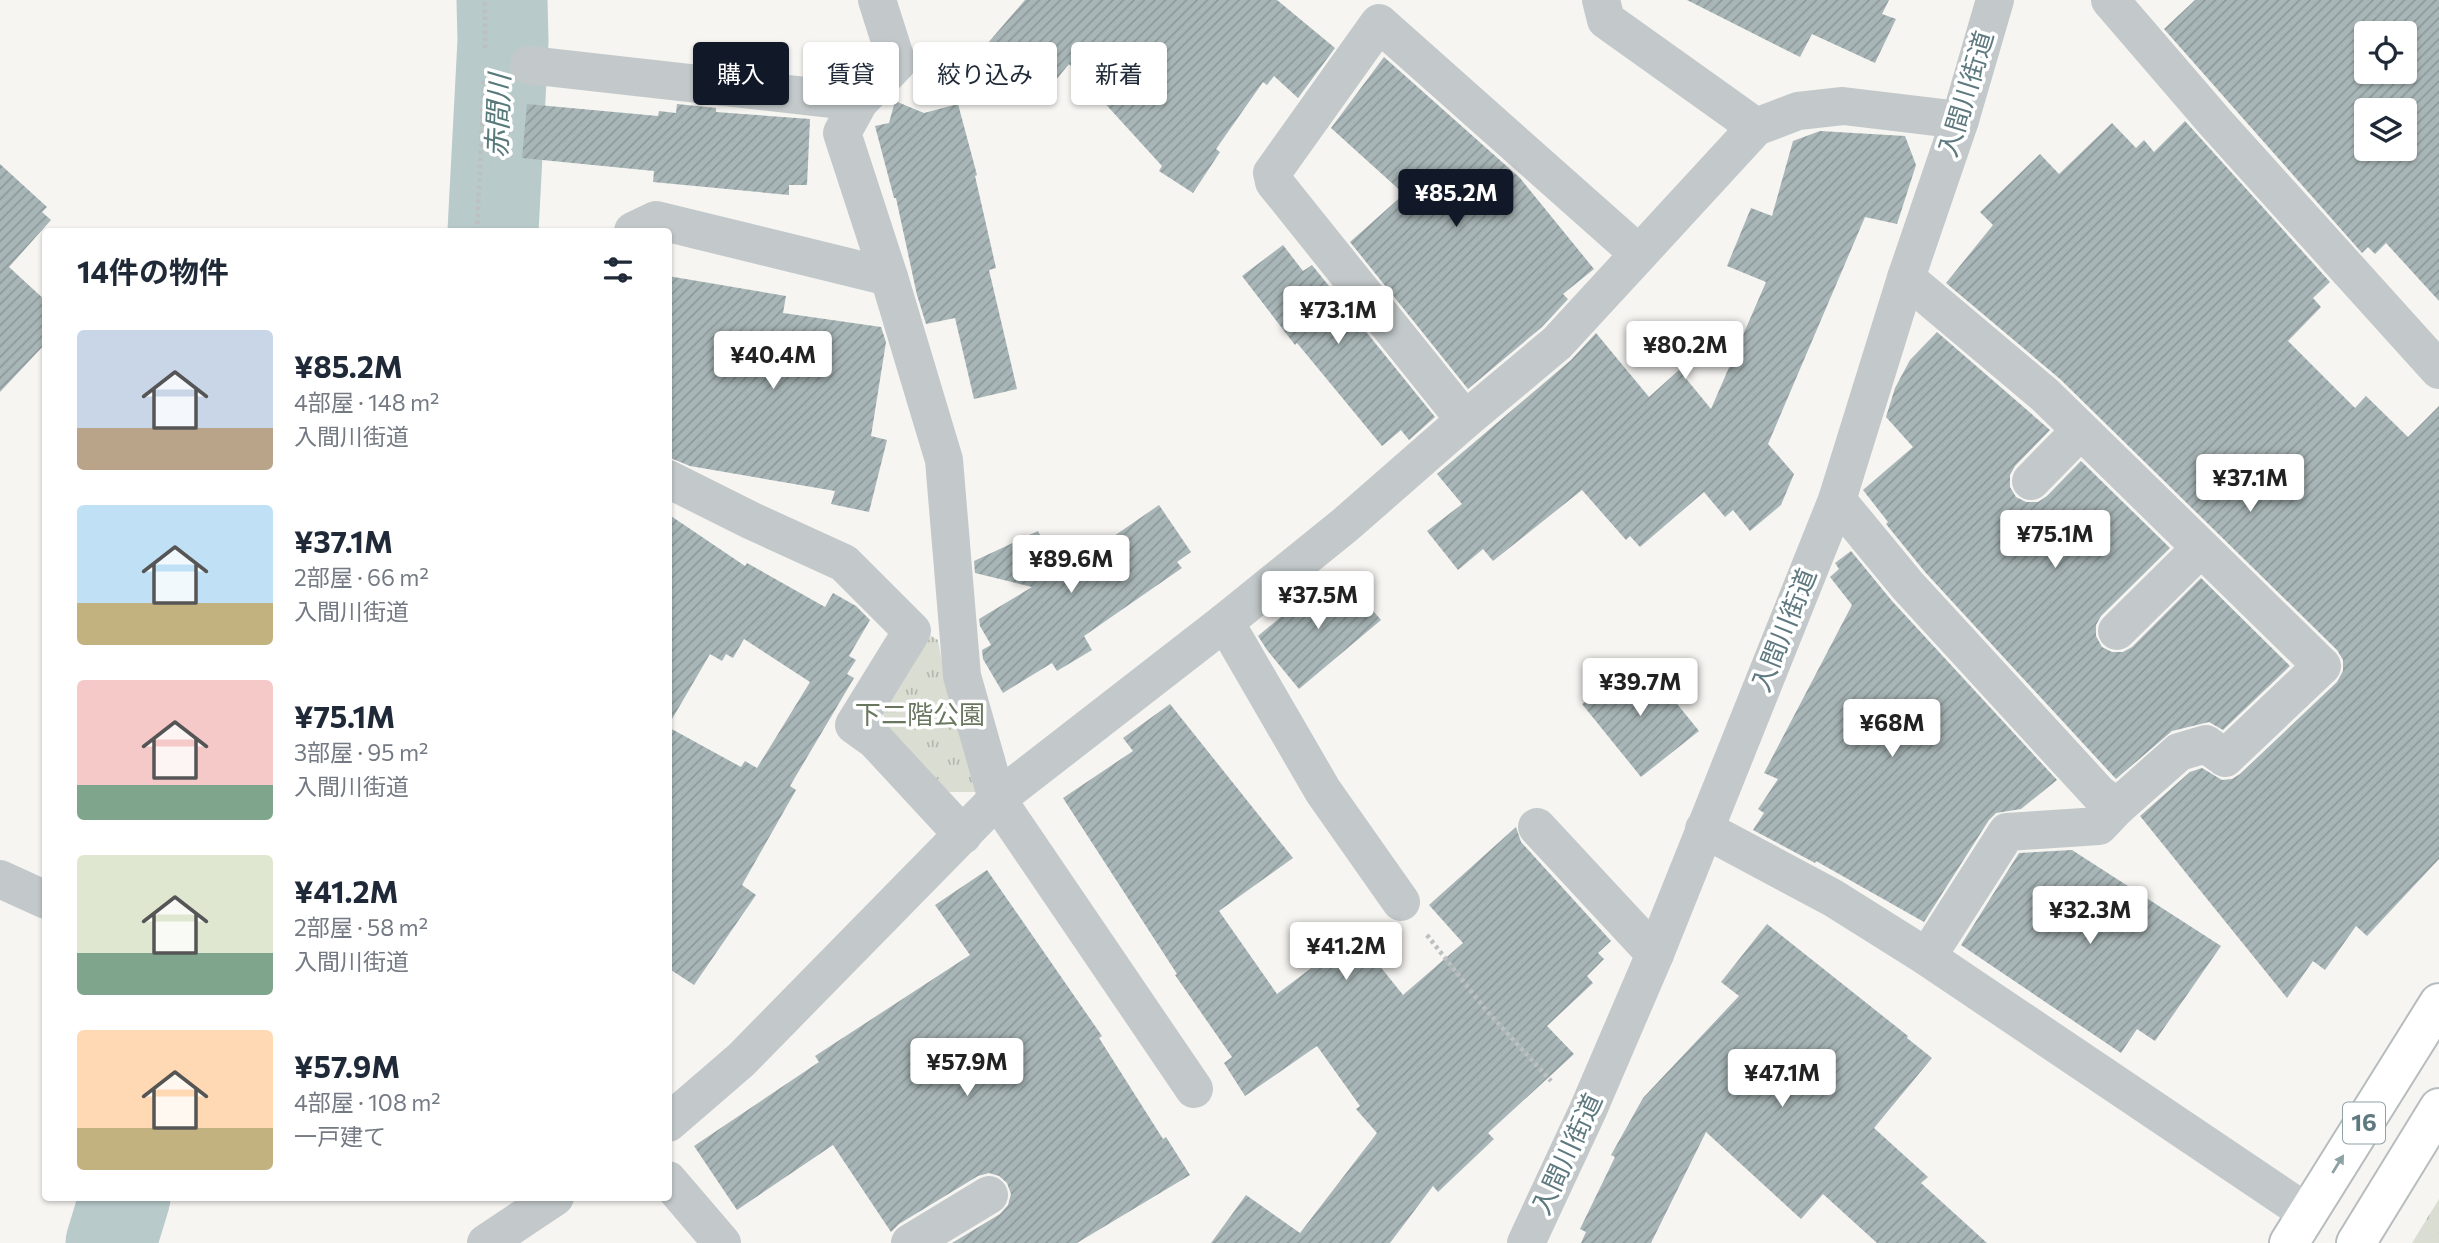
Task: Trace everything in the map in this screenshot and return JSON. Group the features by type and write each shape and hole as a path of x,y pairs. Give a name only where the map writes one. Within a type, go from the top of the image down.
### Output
{"highway":[{"name":"16","path":"2297,1228 2439,1003"},
{"name":"16","path":"2356,1243 2439,1108"}],"street":[{"path":"877,0 890,42"},
{"path":"1601,0 1606,20 1756,127"},
{"name":"入間川街道","path":"1526,1243 1585,1117 1655,954 1837,500 1906,278 1960,120 1995,0"},
{"path":"2110,0 2215,122 2439,370"},
{"path":"1465,420 1274,182 1272,173 1387,11 1639,254"},
{"path":"529,65 803,96"},
{"path":"857,105 842,132 944,460 962,676 997,799 1194,1089"},
{"path":"672,1120 741,1060 997,799 1345,525 1558,343 1756,127 1798,111 1843,106 1960,120"},
{"path":"640,228 656,220 889,277"},
{"path":"1906,278 2045,395 2322,666 2225,758 2206,744 2179,752 2099,826 2007,832 1927,957"},
{"path":"2031,481 2080,431"},
{"path":"672,481 844,563 912,631 854,725 875,740 963,835"},
{"path":"1837,500 1917,596 2099,794 2117,807"},
{"path":"2117,631 2200,549"},
{"path":"1225,622 1323,791 1401,902"},
{"path":"1537,827 1655,954"},
{"path":"1704,829 1833,898 1927,957 2297,1228"},
{"path":"0,879 42,898"},
{"path":"672,1185 722,1243"},
{"path":"910,1243 989,1195"},
{"path":"486,1243 549,1201"}],"path":[{"path":"485,0 485,57"},
{"path":"477,228 484,71"},
{"path":"1401,902 1486,1010 1585,1117"}],"green space":[{"name":"下二階公園","path":"931,636 938,640 946,685 981,792 942,792 891,734 881,709"},
{"path":"2439,1199 2439,1243 2412,1243"}],"building":[{"path":"1025,0 1277,0 1335,48 1298,98 1274,76 1267,85 1263,82 1216,149 1220,152 1193,193 1159,171 1162,166 1106,105 1167,105 1167,42 1071,42 1071,66 1069,64 1057,79 1057,42 989,42"},
{"path":"1687,0 1889,0 1882,14 1896,19 1875,63 1812,34 1800,57"},
{"path":"2195,0 2439,0 2439,301 2386,243 2375,254 2368,247 2362,253 2164,29"},
{"path":"1384,57 1520,178 1594,269 1563,294 1568,299 1542,327 1468,389 1350,242 1404,194 1331,128"},
{"path":"899,103 924,113 958,105 977,175 975,176 996,268 989,270 1017,389 974,399 955,318 926,324 896,198 875,126 889,123 894,105 899,105"},
{"path":"527,104 658,116 659,111 676,113 677,104 716,108 716,112 810,119 807,185 789,185 789,195 653,182 654,171 522,158"},
{"path":"2185,121 2330,282 2313,298 2321,307 2288,341 2355,408 2366,396 2408,437 2439,406 2439,859 2367,936 2356,926 2325,970 2313,961 2287,998 2140,816 2190,772 2202,768 2222,780 2232,779 2240,774 2337,682 2343,671 2343,660 2337,650 2060,379 1946,283 1993,225 1980,212 2040,154 2059,174 2112,123 2136,148 2144,140 2154,152"},
{"path":"1820,131 1905,136 1916,165 1897,224 1865,217 1768,444 1794,474 1781,505 1750,531 1733,510 1725,517 1704,492 1640,547 1630,536 1626,540 1582,490 1493,561 1483,549 1458,570 1427,531 1462,504 1437,474 1571,360 1596,333 1649,397 1679,370 1711,409 1766,282 1727,266 1751,208 1772,216 1793,141"},
{"path":"0,164 47,207 42,212 51,220 9,267 42,297 42,347 0,392"},
{"path":"1283,245 1303,271 1312,265 1435,417 1409,440 1401,430 1382,446 1297,343 1295,345 1242,276"},
{"path":"672,277 786,296 783,313 881,327 886,342 871,436 887,440 869,512 831,504 835,491 690,466 672,459"},
{"path":"1937,332 2050,430 2015,466 2010,475 2010,487 2016,497 2026,502 2038,502 2081,461 2170,548 2101,616 2096,625 2096,636 2102,647 2112,652 2123,652 2132,647 2201,578 2290,666 2223,730 2209,722 2172,731 2116,779 1925,572 1886,524 1888,522 1863,490 1913,447 1886,417 1895,388 1910,360"},
{"path":"1159,505 1191,552 1177,562 1182,568 1084,636 1092,650 1057,671 1052,663 1003,693 983,659 982,650 991,645 979,619 1032,587 975,573 974,561 1038,531 1059,574"},
{"path":"672,517 745,566 747,563 825,607 833,593 856,606 870,620 849,656 856,660 847,674 854,678 790,786 796,790 742,885 756,895 694,985 672,971 672,729 741,767 745,761 757,768 810,682 744,639 733,658 726,654 722,661 710,654 672,719"},
{"path":"1851,551 1892,601 2057,780 2021,809 1996,813 1989,820 1924,922 1816,861 1815,863 1753,830 1764,813 1758,809 1778,779 1764,773 1852,605 1830,577 1839,569 1835,563"},
{"path":"1346,579 1381,620 1299,689 1258,636 1324,581 1332,590"},
{"path":"1640,658 1699,731 1641,777 1582,704"},
{"path":"1170,704 1293,858 1219,911 1277,994 1355,935 1403,995 1463,943 1429,905 1516,827 1521,842 1611,941 1598,953 1604,959 1587,976 1593,983 1547,1026 1574,1054 1488,1133 1494,1139 1438,1192 1433,1186 1390,1243 1211,1243 1246,1195 1300,1233 1377,1133 1356,1109 1360,1106 1317,1046 1245,1096 1224,1063 1232,1057 1175,975 1177,974 1063,798 1133,751 1123,738"},
{"path":"2072,850 2221,946 2155,1041 2137,1029 2121,1053 1961,945 2019,853"},
{"path":"987,870 1102,1036 1099,1038 1163,1139 1166,1137 1190,1175 1077,1243 952,1243 1000,1214 1008,1205 1011,1194 1007,1183 999,1176 989,1173 978,1176 899,1224 891,1232 833,1145 737,1210 694,1146 819,1062 815,1056 970,955 935,905"},
{"path":"1767,924 1932,1058 1874,1128 1928,1177 1921,1183 1987,1243 1877,1243 1823,1194 1801,1219 1706,1132 1651,1243 1581,1243 1586,1232 1580,1229 1615,1157 1611,1155 1643,1098 1739,996 1721,982"}],"waterway":[{"name":"赤間川","path":"493,228 503,41 502,0"},
{"name":"赤間川","path":"111,1243 124,1201"}]}
